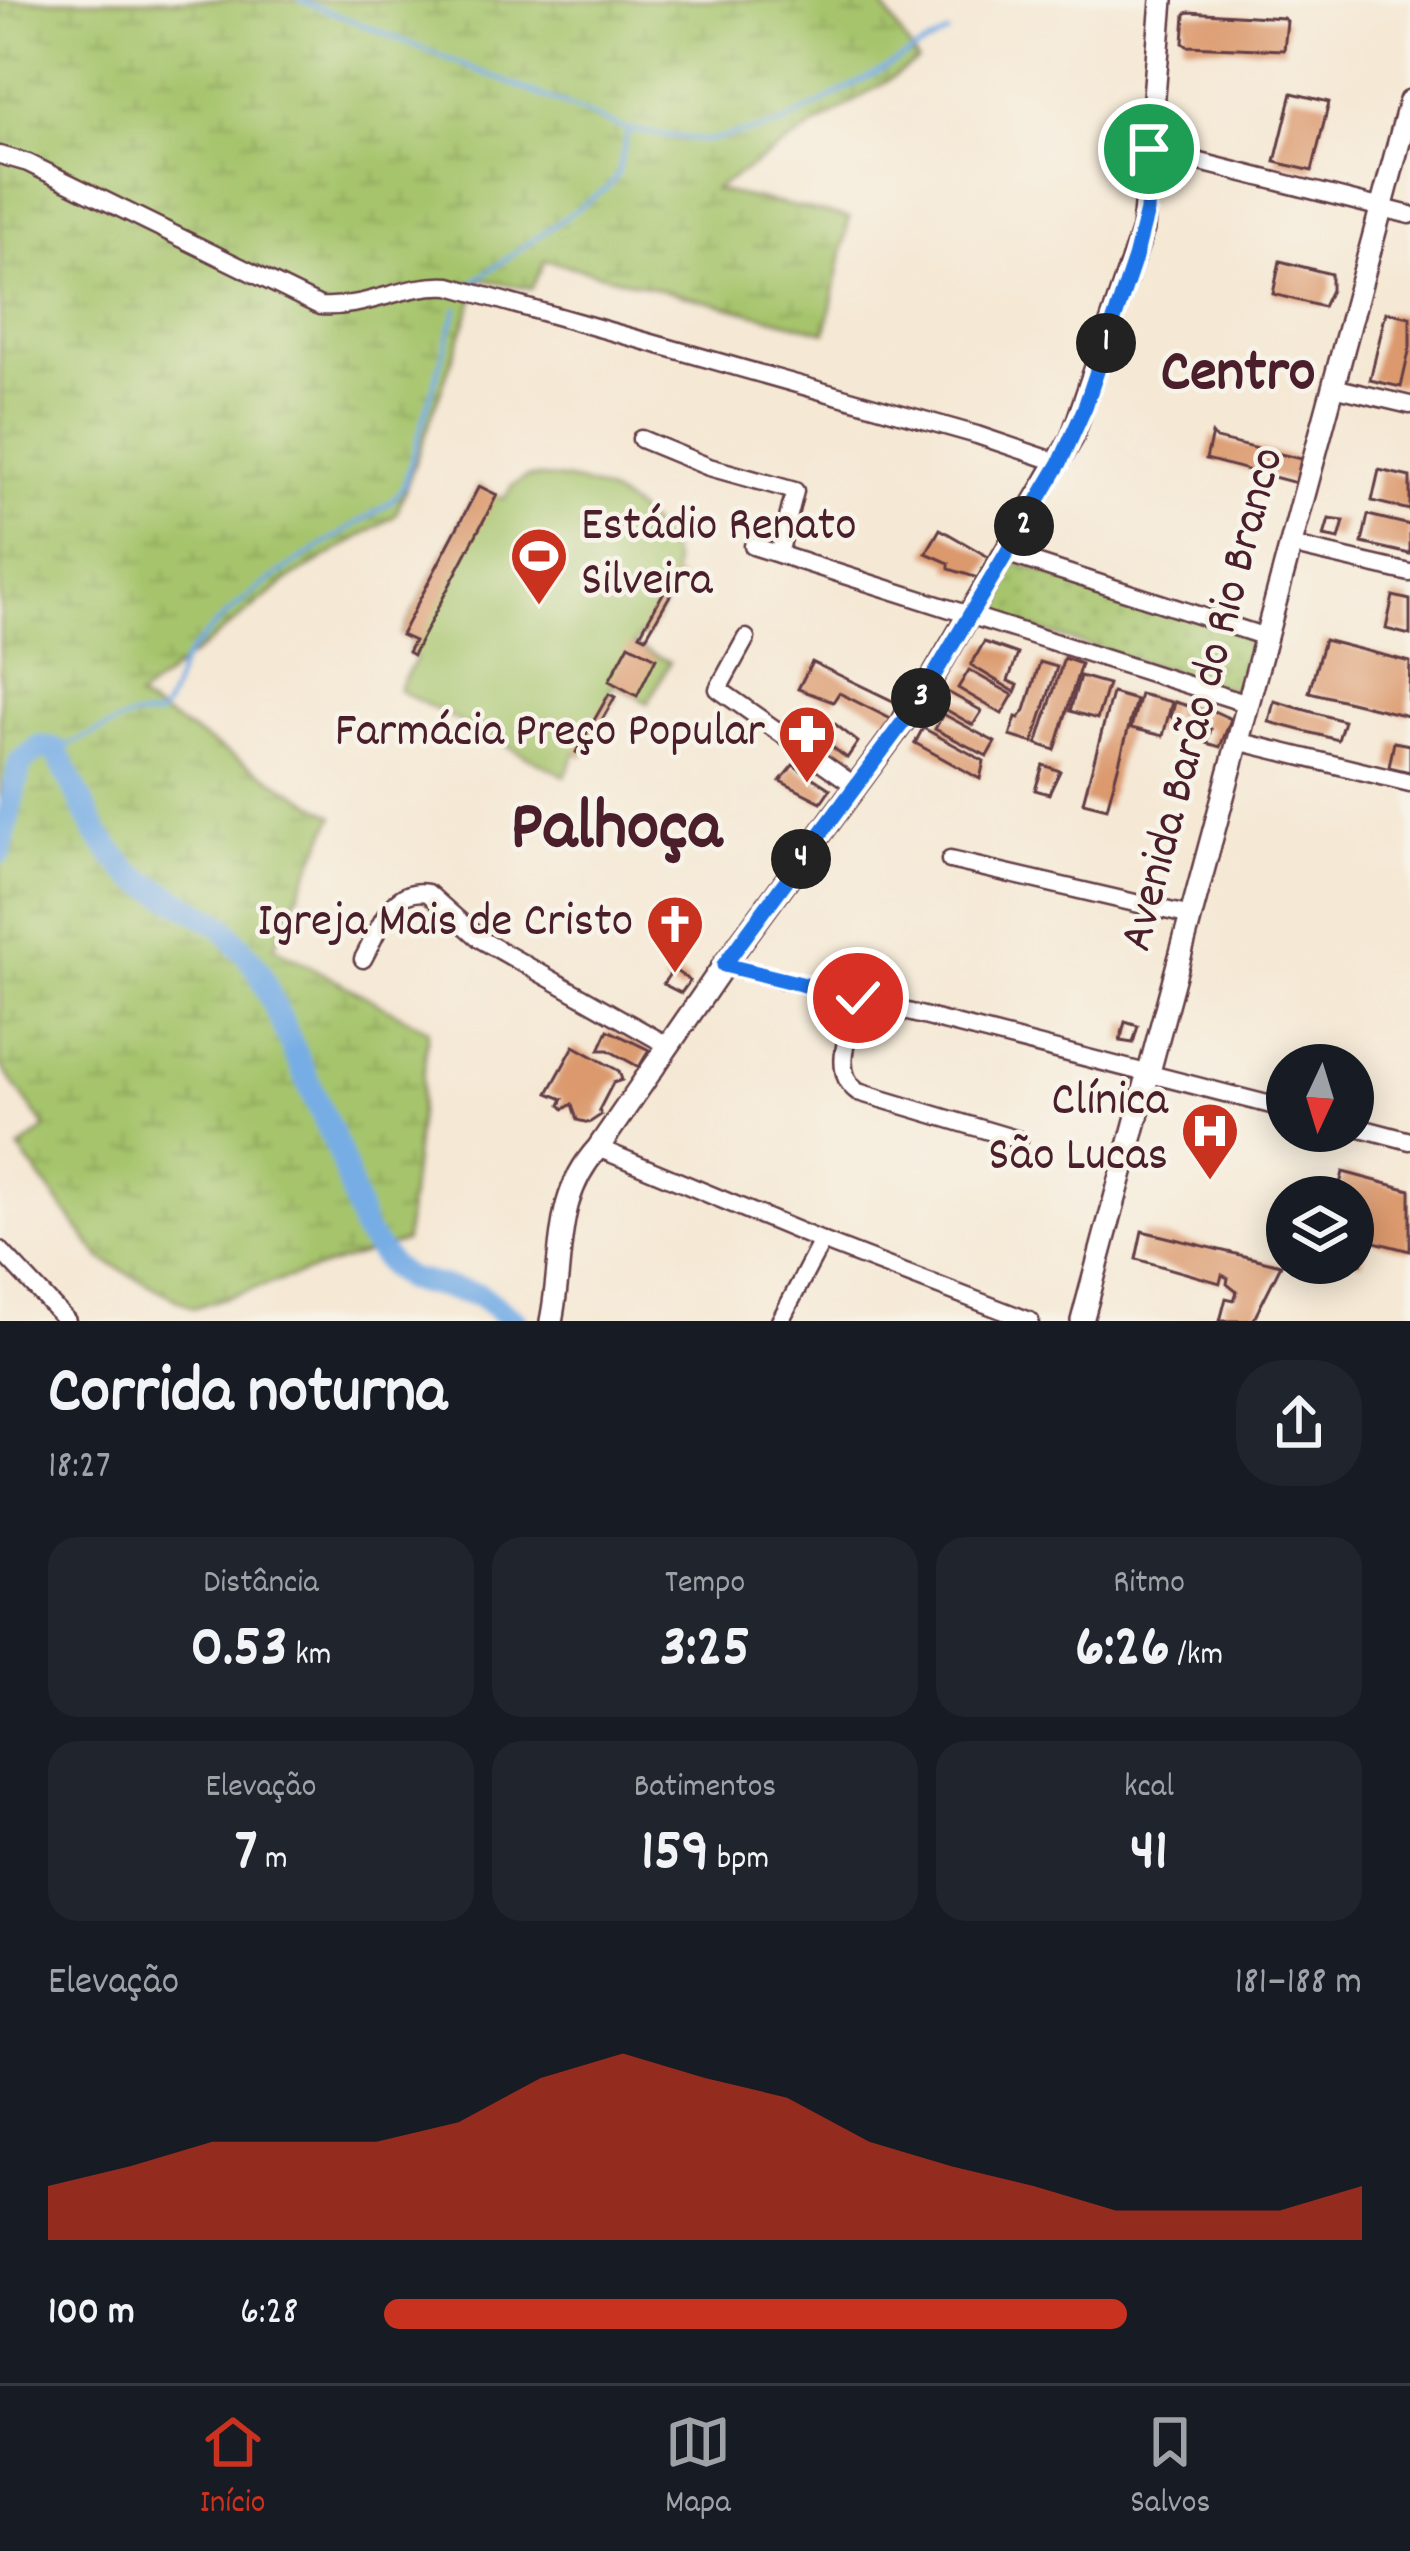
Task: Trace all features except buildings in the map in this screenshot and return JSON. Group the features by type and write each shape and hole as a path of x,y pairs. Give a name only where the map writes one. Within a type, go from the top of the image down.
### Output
{"main road":[{"path":"551,1321 567,1203 579,1168 598,1148 724,965 920,699 1060,463 1085,407 1147,211 1162,0"},
{"name":"Avenida Barão do Rio Branco","path":"1082,1321 1410,101"}],"street":[{"path":"1149,149 1410,214"},
{"path":"0,155 28,163 320,306 352,307 431,285 450,286 977,435 1060,463"},
{"path":"1333,387 1410,405"},
{"path":"641,440 709,467 795,491 779,554"},
{"path":"1290,545 1410,573"},
{"path":"753,546 1248,704"},
{"path":"1008,554 1266,637"},
{"path":"746,638 718,689 854,785"},
{"path":"1237,741 1410,783"},
{"path":"950,860 1191,916"},
{"path":"363,959 397,899 415,890 428,893 480,939 667,1045"},
{"path":"724,965 1266,1104"},
{"path":"858,998 841,1071 846,1084 858,1092 1019,1140"},
{"path":"1374,1129 1406,1134"},
{"path":"598,1148 1030,1321"},
{"path":"780,1321 822,1241"},
{"path":"0,1250 67,1321"}],"green space":[{"path":"0,0 879,0 918,61 714,190 849,218 826,332 545,260 531,289 481,279 396,515 287,581 137,699 334,816 274,947 428,1030 405,1241 193,1308 101,1259 19,1149 46,1128 0,1065"},
{"name":"Estádio Renato Silveira","path":"527,477 582,483 630,506 665,542 673,558 673,576 679,580 646,637 640,635 634,645 670,662 648,703 613,684 609,694 615,698 582,755 576,752 565,776 398,690 416,658 408,652 413,641 401,635 479,486 504,499 512,486"},
{"path":"1007,564 1251,636 1236,691 985,614 983,607"}],"waterway":[{"path":"300,0 628,130 706,141 781,125 948,33"},
{"path":"472,283 607,188 618,174 628,130"},
{"path":"56,750 130,718 159,716 185,659 212,628 286,569 391,502 404,485 457,308"},
{"path":"0,852 20,763 40,747 56,750 97,834 130,874 222,926 258,969 339,1151 364,1231 391,1266 406,1279 479,1295 515,1321"}],"place":[{"name":"Estádio Renato Silveira","path":"539,607"},
{"name":"Farmácia Preço Popular","path":"807,785"},
{"name":"Igreja Mais de Cristo","path":"675,975"},
{"name":"Clínica São Lucas","path":"1210,1182"}],"district":[{"name":"Centro","path":"1238,376"},
{"name":"Palhoça","path":"616,831"}],"route":[{"path":"858,998 724,965 920,699 1060,463 1085,407 1135,258 1147,211 1149,149"}]}
